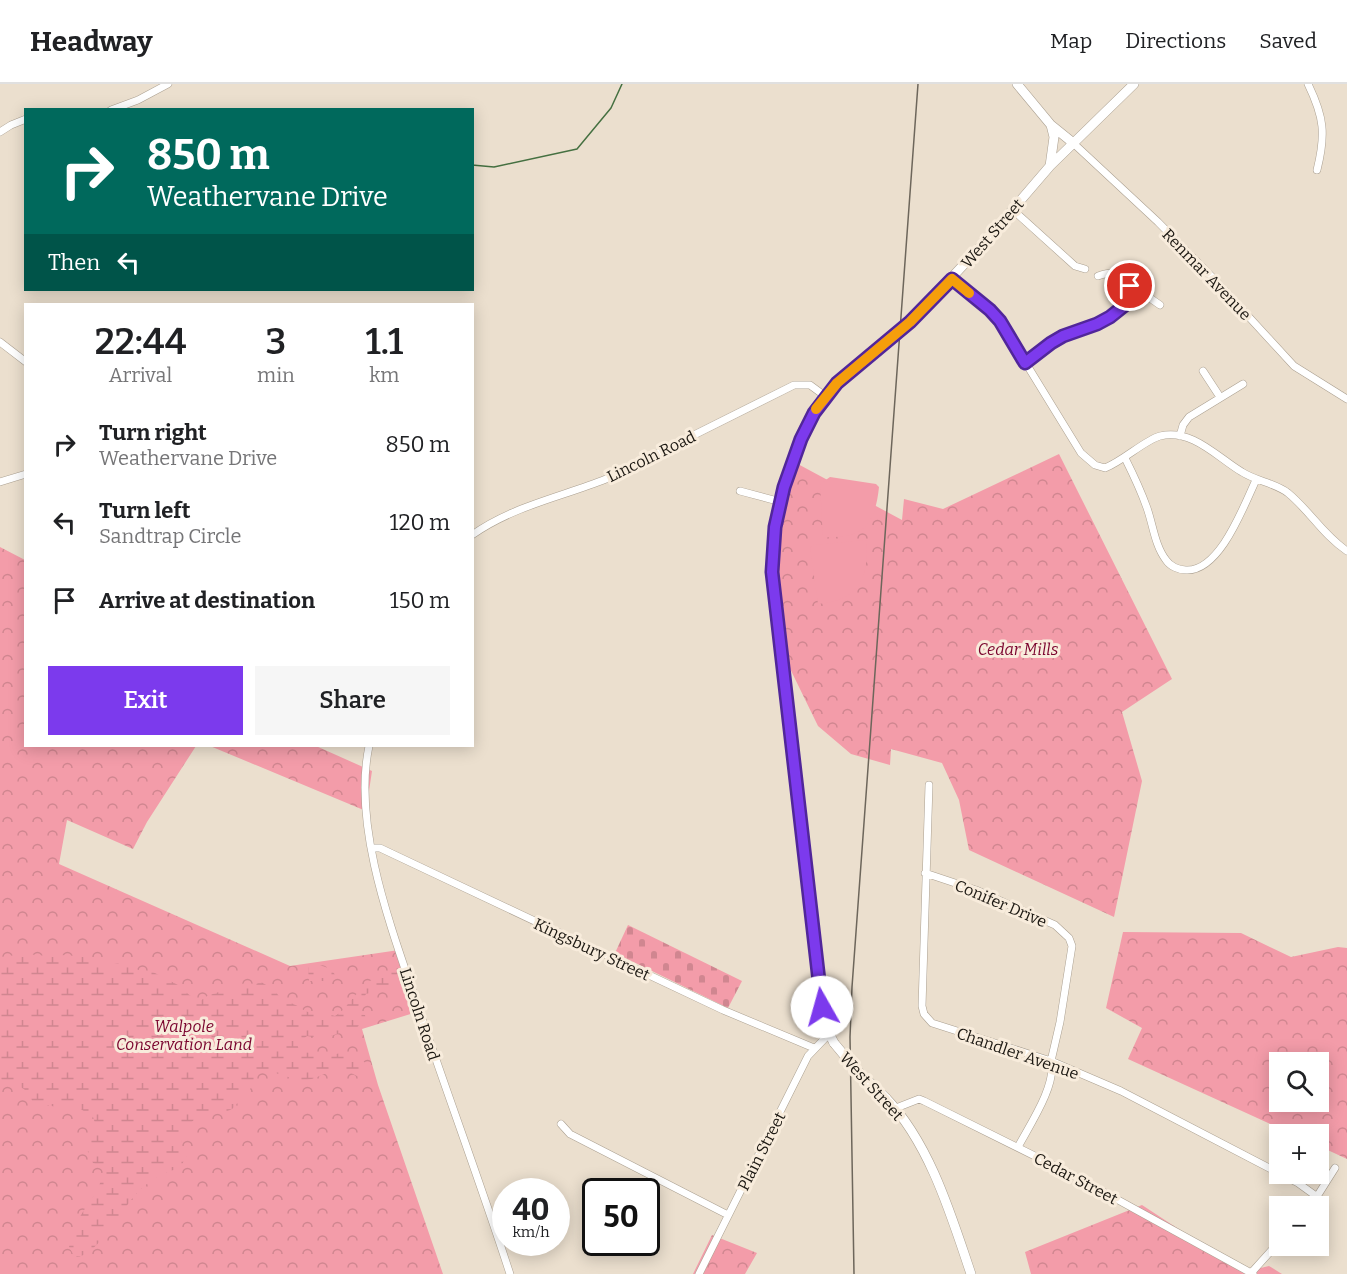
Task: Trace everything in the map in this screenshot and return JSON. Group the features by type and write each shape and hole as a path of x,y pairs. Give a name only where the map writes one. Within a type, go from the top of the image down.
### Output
{"main road":[{"path":"1017,84 1052,124 1072,142"},
{"name":"West Street","path":"971,1274 948,1207 925,1155 896,1108 854,1067 834,1043 822,1007 772,572 774,532 793,461 804,432 825,396 852,369 910,322 952,279 1072,142 1134,84"},
{"path":"1050,166 1054,137 1052,124"}],"street":[{"path":"116,108 138,100 168,84"},
{"path":"1308,84 1322,120 1323,140 1317,170"},
{"path":"0,132 24,119"},
{"name":"Renmar Avenue","path":"1072,142 1179,244 1294,366 1347,399"},
{"path":"1013,210 1075,266 1085,269"},
{"path":"1098,276 1112,271 1125,275 1133,284"},
{"path":"952,279 1000,321 1081,453 1089,461 1105,468 1159,436 1172,435 1191,439 1215,452 1256,480 1285,491 1302,506 1332,541 1347,551"},
{"path":"1130,301 1127,292 1133,284 1139,283 1145,286 1147,296 1160,304"},
{"path":"1025,363 1063,336 1097,324 1130,301 1140,303 1147,296"},
{"path":"0,342 24,360"},
{"path":"1203,371 1220,397"},
{"name":"Lincoln Road","path":"474,534 525,506 577,490 606,478 789,387 808,384 825,396"},
{"path":"1179,436 1182,425 1189,417 1243,384"},
{"path":"1125,458 1135,477 1162,554 1171,565 1179,569 1189,570 1201,566 1217,552 1229,537 1256,480"},
{"path":"0,482 24,475"},
{"path":"740,491 781,502"},
{"name":"Lincoln Road","path":"369,747 366,800 372,848 386,912 510,1274"},
{"name":"Chandler Avenue","path":"929,785 922,1006 924,1014 933,1023 1051,1061 1121,1091 1298,1184 1316,1196"},
{"name":"Kingsbury Street","path":"372,848 380,848 723,1010 814,1048"},
{"name":"Conifer Drive","path":"925,873 976,890 1056,926 1069,938 1072,946 1070,968 1051,1061 1053,1069 1051,1078 1041,1104 1018,1147"},
{"name":"Plain Street","path":"699,1274 808,1056 830,1033"},
{"name":"Cedar Street","path":"896,1108 919,1099 1069,1173 1252,1273"},
{"path":"561,1124 570,1134 728,1215"},
{"path":"1316,1196 1335,1168"},
{"path":"1252,1273 1269,1254"}],"green space":[{"name":"Cedar Mills","path":"1059,454 1172,679 1122,712 1142,781 1114,917 969,850 959,800 942,763 891,749 890,765 851,754 818,726 779,646 771,569 778,528 796,463 902,520 904,499 943,509"},
{"path":"830,477 876,484 879,487 870,520 864,527 848,536 823,537 820,484"},
{"path":"866,540 866,565 858,585 843,598 818,604 810,547"},
{"name":"Walpole Conservation Land","path":"0,547 24,559 24,747 195,747 147,822 133,849 67,820 59,864 290,966 399,950 417,1012 362,1029 378,1085 443,1274 0,1274"},
{"path":"212,747 318,747 372,771 366,811"},
{"path":"628,925 742,981 728,1008 615,953"},
{"path":"1123,932 1241,933 1291,957 1338,947 1347,948 1347,1159 1329,1151 1329,1124 1270,1124 1128,1059 1142,1028 1106,1008"},
{"name":"Walpole Conservation Land","path":"25,954 91,958 105,965 123,963 143,972 153,972 178,985 199,1002 207,996 245,983 261,982 273,989 284,1002 311,1013 335,1016 366,983 394,968 400,968 408,977 405,982 366,994 355,1012 365,1015 366,1021 362,1024 326,1039 307,1036 297,1044 300,1052 311,1053 322,1059 340,1053 351,1053 366,1064 365,1070 357,1076 341,1070 308,1080 295,1079 273,1072 255,1073 254,1086 242,1095 232,1109 203,1116 194,1120 188,1127 181,1141 187,1155 180,1168 158,1176 144,1187 101,1241 83,1255 75,1257 69,1247 79,1219 98,1189 103,1171 101,1166 93,1163 85,1145 86,1139 95,1137 98,1132 93,1117 76,1106 58,1108 49,1105 37,1108 24,1089 0,1079 0,957"},
{"path":"310,964 330,969 336,978 332,981 309,981 308,966"},
{"path":"1142,1205 1244,1272 1269,1266 1282,1274 1031,1274 1025,1252"},
{"path":"712,1235 757,1253 745,1274 693,1274"}],"waterway":[{"path":"474,165 494,167 577,149 611,108 622,84"}],"railway":[{"path":"854,1274 850,1037 852,987 918,84"}],"slow traffic":[{"path":"816,409 837,383 910,322 952,279 969,293"}],"route":[{"path":"822,1007 772,572 776,518 784,487 807,425 825,396 837,383 910,322 952,279 1000,321 1025,363 1063,336 1110,317 1130,301 1127,295 1130,286"}]}
